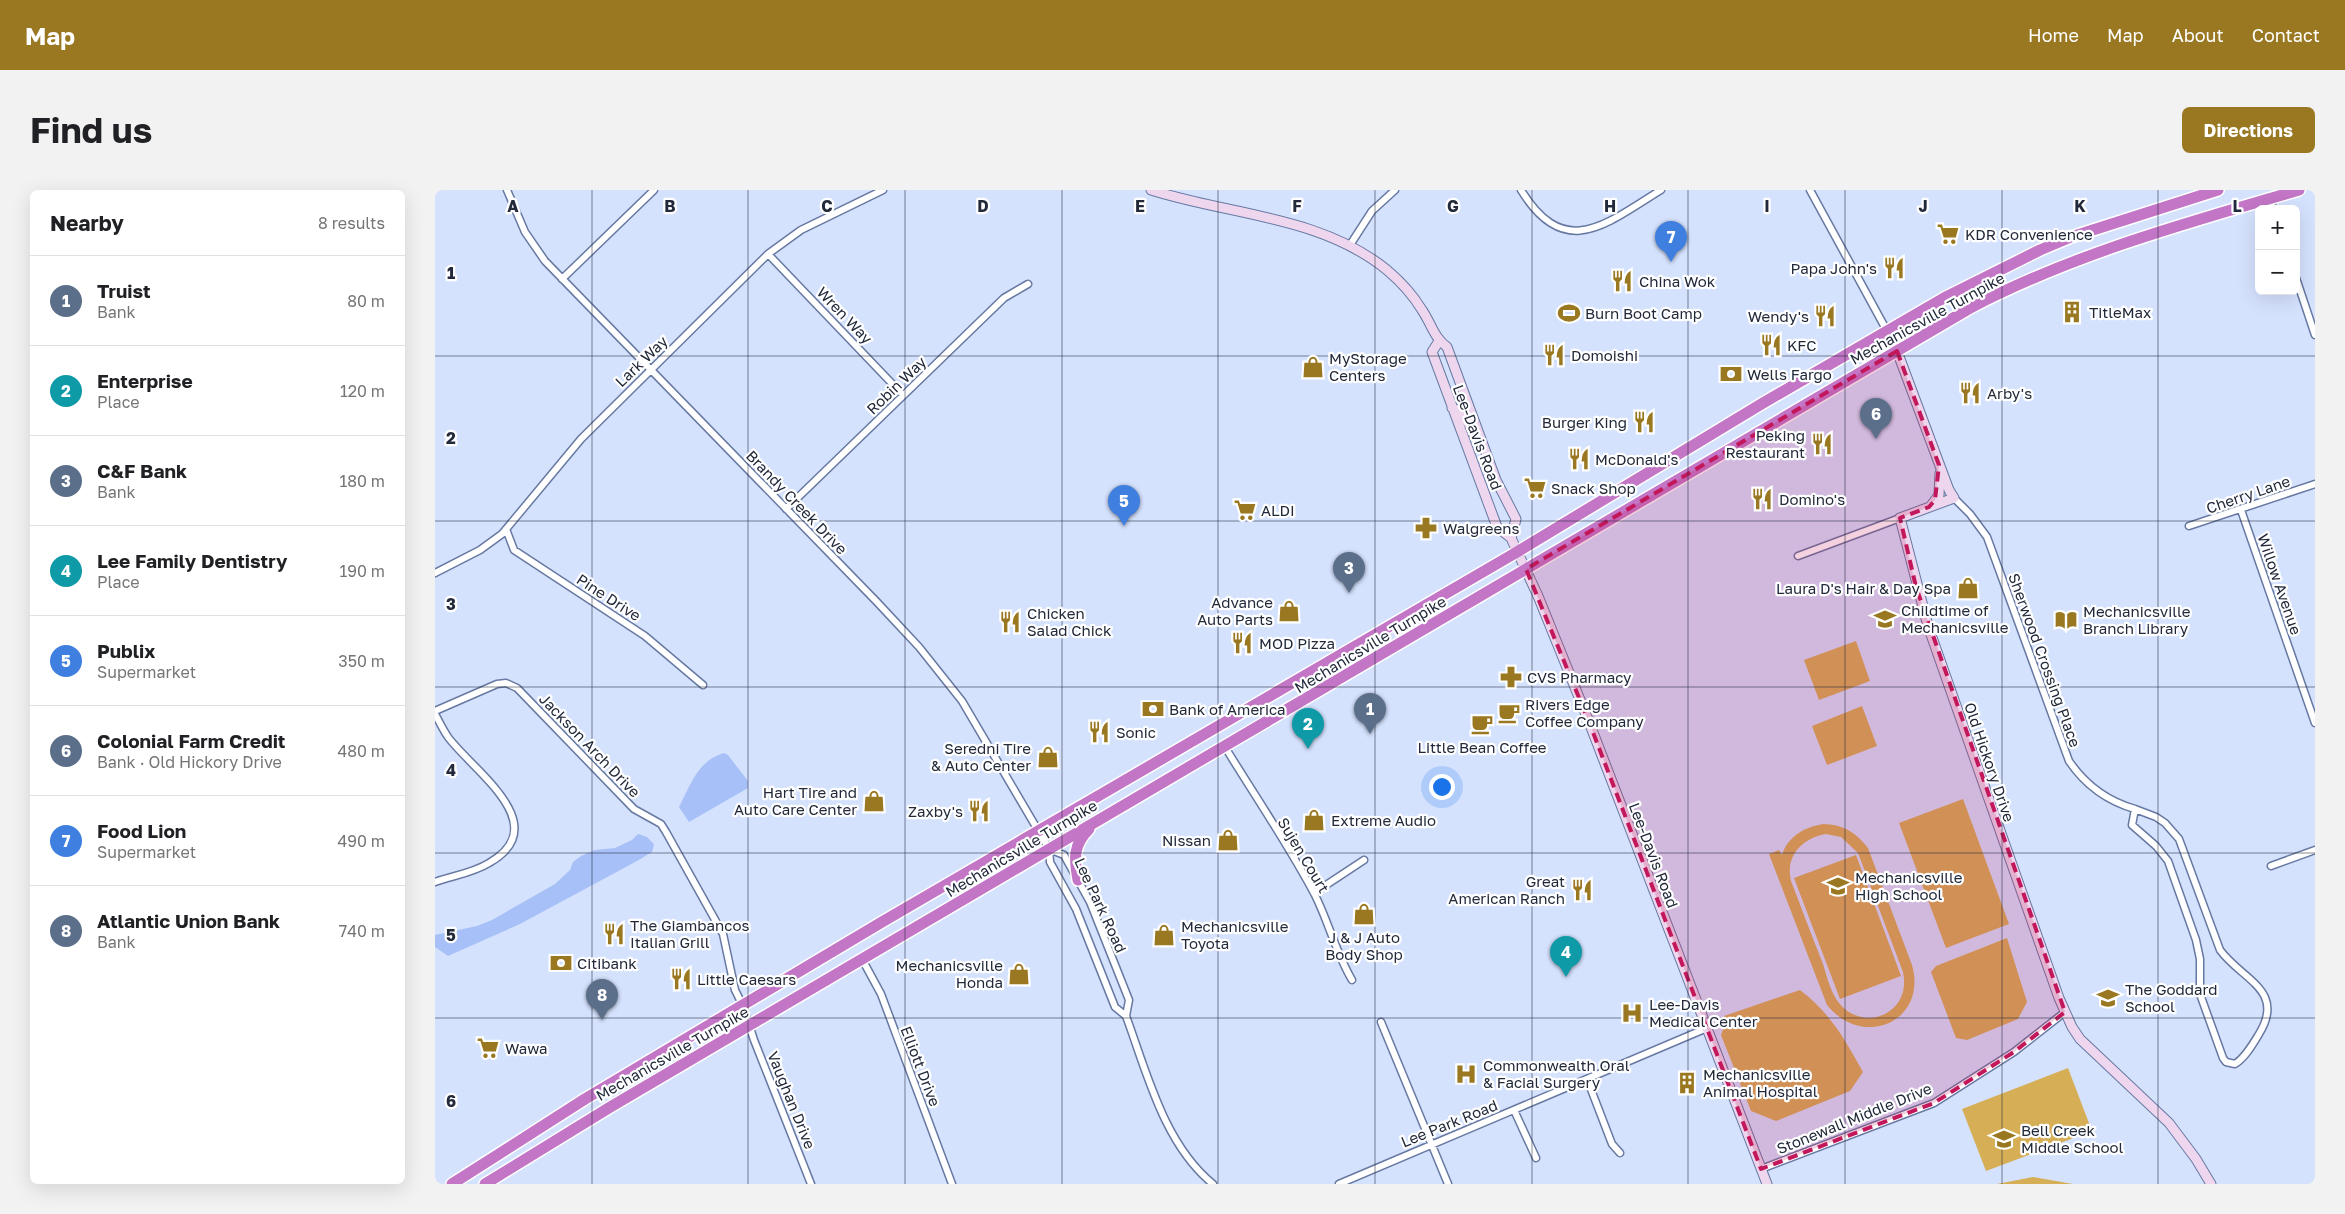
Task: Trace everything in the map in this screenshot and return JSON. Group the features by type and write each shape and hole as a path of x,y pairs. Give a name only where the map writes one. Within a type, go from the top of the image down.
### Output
{"highway":[{"name":"Mechanicsville Turnpike","path":"452,1184 577,1104 1517,552 1763,403 1887,331 1977,281 2041,250 2113,222 2218,190"},
{"name":"Mechanicsville Turnpike","path":"485,1184 533,1153 749,1025 1984,301 2055,268 2133,239 2271,204 2299,190"},
{"path":"1077,880 1075,850 1081,837 1096,821"}],"main road":[{"name":"Lee-Davis Road","path":"1151,190 1207,206 1293,225 1350,245 1386,270 1406,288 1423,310 1439,341 1447,347 1496,480 1516,519 1511,538"},
{"path":"1887,331 1897,351 1939,465 1954,498 1900,518"},
{"name":"Lee-Davis Road","path":"1439,341 1432,352 1497,527 1511,538 1589,722 1767,1184"},
{"path":"1453,408 1462,412 1485,449"},
{"path":"1929,507 1939,491 1939,465"},
{"name":"Old Hickory Drive","path":"1900,518 1928,626 2065,1012"},
{"path":"2065,1012 2080,1039 2169,1123 2196,1159 2211,1184"}],"street":[{"name":"Brandy Creek Drive","path":"507,190 516,215 529,239 563,279 876,601 944,676 962,701 1049,849"},
{"path":"563,279 654,190"},
{"name":"Lark Way","path":"435,574 480,550 505,530 581,440 768,254 801,230 883,190"},
{"path":"1350,245 1372,210 1395,190"},
{"path":"1521,190 1532,208 1543,219 1554,226 1576,231 1589,230 1609,222 1661,190"},
{"path":"1810,190 1887,331"},
{"name":"Wren Way","path":"768,254 903,395"},
{"name":"Robin Way","path":"785,509 1004,298 1028,284"},
{"path":"2300,290 2315,335"},
{"name":"Cherry Lane","path":"2189,526 2315,484"},
{"name":"Sherwood Crossing Place","path":"1954,498 1970,514 1987,537 2069,762 2086,784 2101,794 2156,817 2173,830 2179,839 2217,945 2227,960 2261,989 2267,1001 2266,1022 2249,1048 2235,1064 2226,1062 2223,1058 2200,994 2199,949 2168,861 2156,846 2135,829 2131,820 2135,809"},
{"name":"Willow Avenue","path":"2241,510 2315,723"},
{"path":"1798,556 1900,518"},
{"name":"Pine Drive","path":"505,530 514,550 645,636 703,686"},
{"name":"Jackson Arch Drive","path":"435,712 497,684 505,683 517,688 634,809 661,824 723,934 731,978 749,1025"},
{"path":"435,712 447,736 501,794 511,811 514,824 513,836 507,848 499,857 487,865 435,882"},
{"name":"Sujen Court","path":"1225,747 1314,893 1327,921 1339,956 1352,980"},
{"name":"Lee Park Road","path":"1125,1016 1129,1000 1105,936 1064,855 1049,849 1050,862 1076,910 1115,1007 1125,1016 1171,1134 1187,1160 1213,1184"},
{"path":"2271,866 2315,850"},
{"path":"1314,893 1364,860"},
{"name":"Elliott Drive","path":"862,959 881,994 952,1184"},
{"name":"Stonewall Middle Drive","path":"1761,1170 1934,1103 2014,1052 2065,1012"},
{"path":"1381,1022 1448,1184"},
{"name":"Vaughan Drive","path":"749,1025 811,1184"},
{"name":"Lee Park Road","path":"1339,1184 1707,1028"},
{"path":"1587,1079 1612,1144 1620,1153"},
{"path":"1514,1110 1536,1158"}],"highlighted area":[{"path":"1897,351 1939,465 1935,500 1929,507 1900,518 1916,587 2065,1012 2014,1052 1934,1103 1761,1169 1589,722 1526,569"}],"shaded area":[{"path":"1856,641 1870,681 1819,700 1804,660"},
{"path":"1862,706 1877,746 1827,765 1812,726"},
{"path":"1963,799 2009,924 1946,948 1899,823"},
{"path":"1830,824 1842,827 1853,833 1868,848 1912,965 1914,985 1911,1001 1902,1014 1889,1023 1874,1027 1858,1026 1842,1018 1827,1005 1769,854 1779,850 1782,855 1793,838 1804,830 1816,825","holes":["1826,834 1841,837 1858,853 1903,972 1904,988 1901,998 1891,1010 1878,1017 1857,1016 1850,1013 1836,999 1829,985 1823,964 1791,881 1790,872 1793,856 1803,844 1817,836"]},
{"path":"1856,855 1901,976 1840,999 1794,878"},
{"path":"2007,938 2027,1002 2018,1019 1967,1040 1956,1038 1931,972 1936,966"},
{"path":"1800,990 1829,1018 1843,1037 1863,1072 1850,1091 1776,1121 1751,1111 1721,1035 1725,1024 1724,1016"},
{"path":"2068,1068 2092,1131 1986,1171 1962,1109"},
{"path":"2033,1177 2073,1184 1997,1184"}],"water":[{"path":"724,753 728,755 748,781 748,788 689,822 679,807 687,791 701,768 715,756"},
{"path":"638,834 647,837 654,844 652,852 637,861 520,924 448,956 435,947 435,935 477,926 492,920 555,884 570,870 573,862 581,856 595,850 615,848 632,840"}],"place":[{"name":"KDR Convenience","path":"1948,234"},
{"name":"Food Lion","path":"1671,262"},
{"name":"Papa John's","path":"1894,268"},
{"name":"China Wok","path":"1622,281"},
{"name":"TitleMax","path":"2072,312"},
{"name":"Burn Boot Camp","path":"1569,313"},
{"name":"Wendy's","path":"1825,316"},
{"name":"KFC","path":"1771,345"},
{"name":"Domoishi","path":"1554,355"},
{"name":"MyStorage Centers","path":"1313,367"},
{"name":"Wells Fargo","path":"1731,374"},
{"name":"Arby's","path":"1970,393"},
{"name":"Burger King","path":"1644,422"},
{"name":"Colonial Farm Credit","path":"1876,439"},
{"name":"Peking Restaurant","path":"1822,444"},
{"name":"McDonald's","path":"1579,459"},
{"name":"Snack Shop","path":"1535,488"},
{"name":"Domino's","path":"1762,499"},
{"name":"ALDI","path":"1245,510"},
{"name":"Publix","path":"1124,526"},
{"name":"Walgreens","path":"1426,528"},
{"name":"Laura D's Hair & Day Spa","path":"1968,588"},
{"name":"C&F Bank","path":"1349,593"},
{"name":"Advance Auto Parts","path":"1289,611"},
{"name":"Childtime of Mechanicsville","path":"1885,619"},
{"name":"Mechanicsville Branch Library","path":"2066,620"},
{"name":"Chicken Salad Chick","path":"1010,622"},
{"name":"MOD Pizza","path":"1242,643"},
{"name":"CVS Pharmacy","path":"1511,677"},
{"name":"Bank of America","path":"1153,709"},
{"name":"Rivers Edge Coffee Company","path":"1509,713"},
{"name":"Little Bean Coffee","path":"1482,724"},
{"name":"Sonic","path":"1099,732"},
{"name":"Truist","path":"1370,734"},
{"name":"Enterprise","path":"1308,749"},
{"name":"Seredni Tire & Auto Center","path":"1048,757"},
{"name":"Hart Tire and Auto Care Center","path":"874,801"},
{"name":"Zaxby's","path":"979,811"},
{"name":"Extreme Audio","path":"1314,820"},
{"name":"Nissan","path":"1228,840"},
{"name":"Mechanicsville High School","path":"1838,886"},
{"name":"Great American Ranch","path":"1582,890"},
{"name":"J & J Auto Body Shop","path":"1364,914"},
{"name":"The Giambancos Italian Grill","path":"614,934"},
{"name":"Mechanicsville Toyota","path":"1164,935"},
{"name":"Citibank","path":"561,963"},
{"name":"Mechanicsville Honda","path":"1019,974"},
{"name":"Lee Family Dentistry","path":"1566,977"},
{"name":"Little Caesars","path":"681,979"},
{"name":"The Goddard School","path":"2108,998"},
{"name":"Lee-Davis Medical Center","path":"1632,1013"},
{"name":"Atlantic Union Bank","path":"602,1020"},
{"name":"Wawa","path":"488,1048"},
{"name":"Commonwealth Oral & Facial Surgery","path":"1466,1074"},
{"name":"Mechanicsville Animal Hospital","path":"1687,1083"},
{"name":"Bell Creek Middle School","path":"2004,1139"}]}
